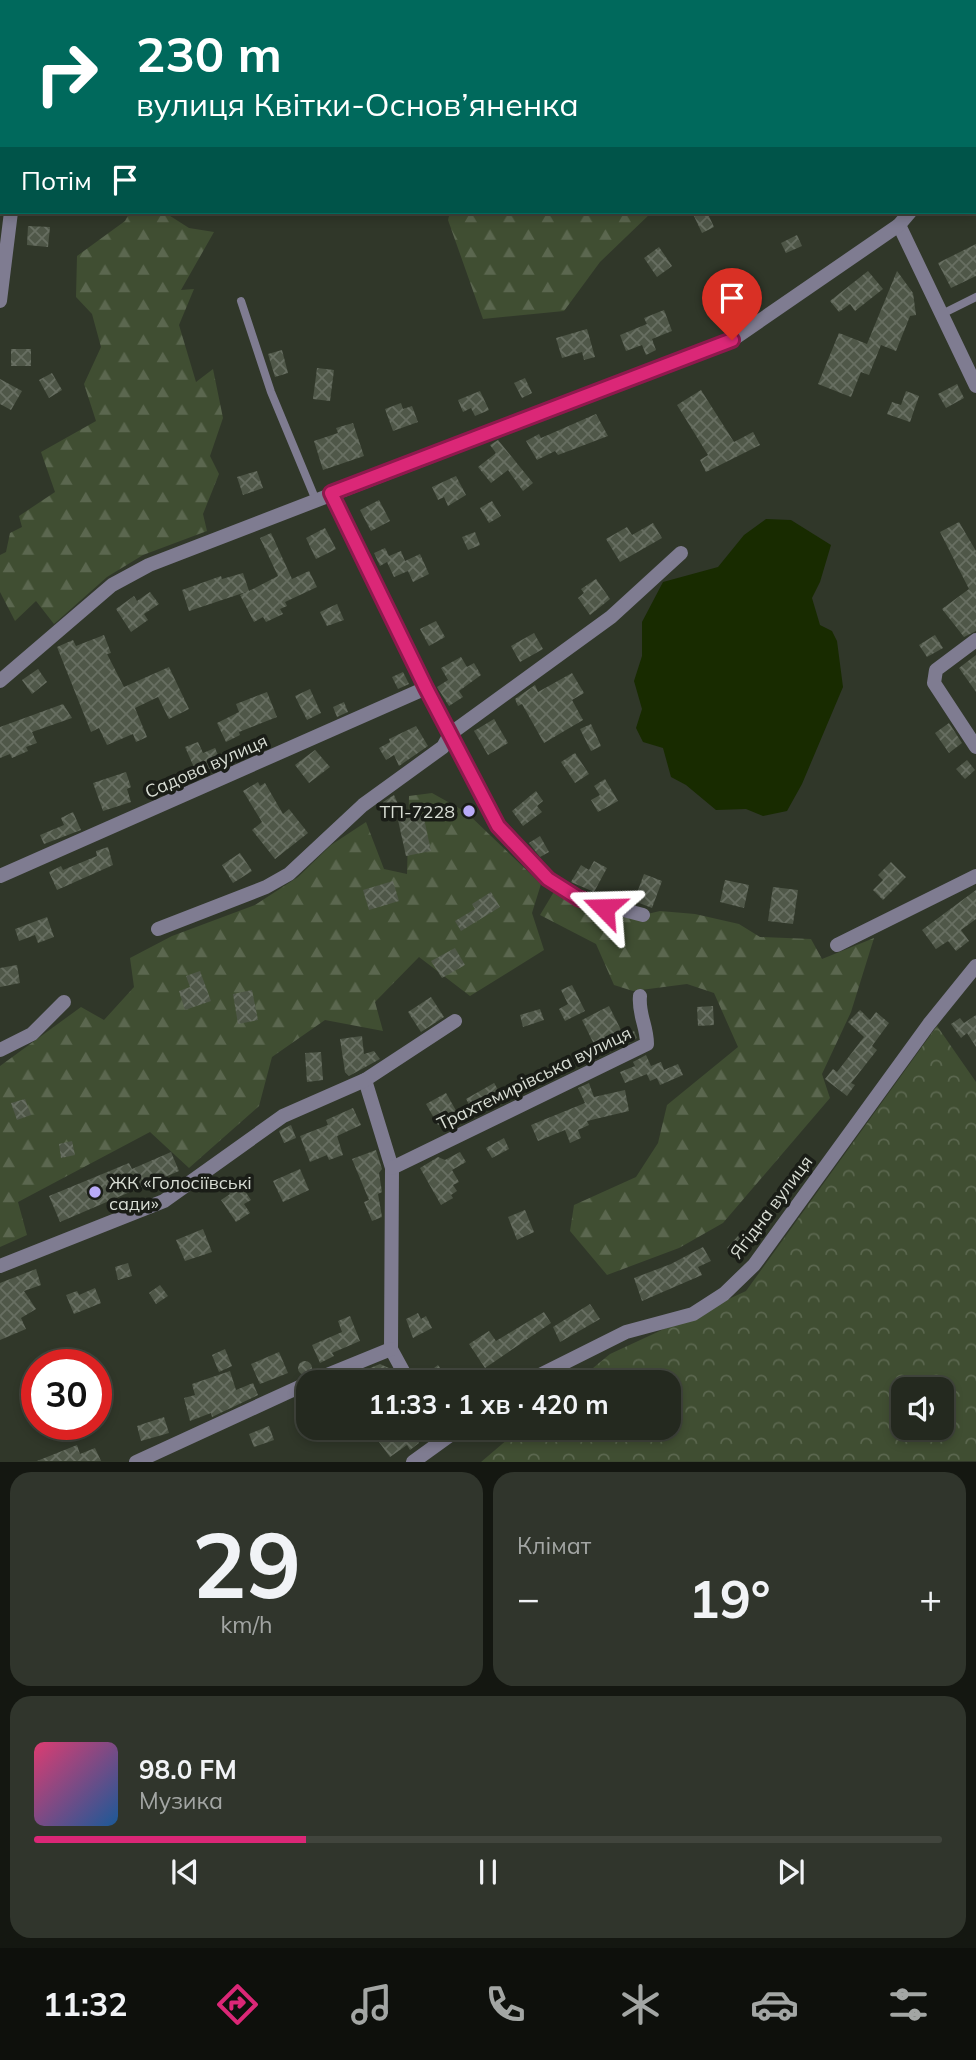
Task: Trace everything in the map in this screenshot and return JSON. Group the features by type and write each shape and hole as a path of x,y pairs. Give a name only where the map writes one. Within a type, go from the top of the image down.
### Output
{"street":[{"path":"0,295 11,214"},
{"path":"0,681 112,585 149,565 315,498 732,340 899,225 908,214"},
{"path":"899,225 976,386"},
{"path":"331,493 426,688 498,826 548,879 578,898 643,915"},
{"path":"158,929 267,887 289,874 363,805 443,747 450,734 611,617 681,553"},
{"path":"976,640 936,670 934,683 976,747"},
{"name":"Садова вулиця","path":"0,876 426,688"},
{"path":"837,945 976,876"},
{"name":"Ягідна вулиця","path":"550,1370 626,1332 694,1314 724,1294 754,1265 929,1024 976,966"},
{"name":"Трахтемирівська вулиця","path":"392,1168 647,1044 647,1028 638,1013 640,996"},
{"path":"0,1051 32,1034 64,1002"},
{"path":"0,1266 22,1254 164,1201 283,1116 365,1080 455,1021"},
{"path":"365,1080 392,1168 391,1349 402,1370"},
{"path":"340,1370 391,1349"},
{"path":"136,1461 296,1389"},
{"path":"413,1461 436,1440"}],"lane":[{"path":"942,313 976,297"},
{"path":"241,301 271,392 315,498"}],"green space":[{"path":"129,214 167,214 189,228 214,232 181,290 194,289 179,325 196,382 213,369 223,418 210,456 219,474 203,514 207,531 143,555 107,577 54,624 36,601 15,621 0,592 0,555 6,552 10,533 22,527 19,516 55,492 41,452 96,421 84,384 101,347 92,314 76,297 77,256 125,221"},
{"path":"450,214 650,214 600,262 564,311 483,319 448,220"},
{"path":"432,793 466,812 541,884 532,913 544,950 470,996 419,957 375,1002 383,1031 325,1020 272,1057 259,1106 189,1168 150,1132 18,1202 27,1235 0,1247 0,1066 81,1007 104,1020 134,987 130,958 172,936 255,905 298,877 331,845 366,822 384,869 407,874 409,796"},
{"path":"558,885 643,915 660,911 695,914 739,924 760,937 811,939 822,959 874,938 851,1012 822,1074 830,1098 723,1223 679,1248 607,1275 570,1231 574,1205 636,1177 658,1143 667,1105 738,1047 714,993 687,984 633,991 614,985 596,944 540,915"},
{"path":"937,1026 976,1082 976,1461 481,1462 507,1440 681,1440 681,1370 591,1370 610,1354 746,1291"}],"shaded area":[{"path":"766,519 791,520 831,545 820,582 812,598 820,625 832,631 837,641 843,687 802,784 787,811 763,816 746,809 716,810 686,785 671,777 663,748 643,742 636,728 642,709 634,681 642,656 642,622 663,582 718,567 744,535"}],"building":[{"path":"693,214 708,214 714,227 702,233"},
{"path":"28,226 50,227 48,247 27,245"},
{"path":"797,235 802,246 786,253 781,243"},
{"path":"976,244 976,276 951,288 938,263"},
{"path":"659,247 672,266 657,277 644,258"},
{"path":"868,271 883,289 855,311 850,304 839,312 830,301"},
{"path":"897,271 913,293 916,315 910,316 896,351 881,345 869,375 861,372 851,397 818,384 839,333 867,344"},
{"path":"664,310 672,331 652,339 656,350 646,355 642,345 626,351 620,335 647,324 644,318"},
{"path":"587,329 595,357 584,360 582,352 562,358 556,338"},
{"path":"11,349 31,349 31,366 11,366"},
{"path":"282,350 288,373 275,377 268,354"},
{"path":"317,368 334,370 330,401 313,399"},
{"path":"52,373 62,390 49,398 39,380"},
{"path":"525,378 532,393 522,398 514,383"},
{"path":"0,379 22,391 11,410 0,404"},
{"path":"957,384 964,398 946,408 938,394"},
{"path":"701,390 734,442 753,432 760,445 706,472 700,460 708,455 677,405"},
{"path":"480,391 489,410 475,416 471,408 463,412 458,400"},
{"path":"906,391 919,396 910,422 887,414 892,402 901,405"},
{"path":"401,403 403,409 412,406 418,422 393,431 385,409"},
{"path":"596,414 608,436 558,455 555,451 537,460 526,441 539,434 541,438"},
{"path":"353,423 364,456 323,470 314,441 338,433 336,428"},
{"path":"498,440 533,483 523,491 508,470 491,483 478,467 496,453 490,445"},
{"path":"257,471 263,488 243,495 237,477"},
{"path":"456,476 466,495 448,506 444,497 438,500 432,487"},
{"path":"379,500 390,521 371,531 360,510"},
{"path":"492,501 501,516 489,523 480,508"},
{"path":"959,522 976,551 976,631 964,637 942,609 969,589 940,532"},
{"path":"653,523 662,538 620,562 606,539 627,527 632,535"},
{"path":"325,528 336,549 316,559 306,538"},
{"path":"475,532 480,545 468,550 462,537"},
{"path":"271,533 292,579 309,571 317,587 285,602 287,606 280,609 283,614 266,622 263,617 254,622 240,595 246,592 189,611 182,590 221,576 222,579 243,573 249,591 278,576 260,538"},
{"path":"385,548 389,556 401,551 405,561 420,554 429,574 413,582 408,571 394,577 387,562 380,566 374,553"},
{"path":"596,579 610,599 590,615 578,598 584,593 581,589"},
{"path":"150,592 159,604 144,614 148,620 131,632 116,609 134,596 137,601"},
{"path":"337,604 344,620 327,626 320,612"},
{"path":"436,621 445,637 429,646 420,629"},
{"path":"534,633 543,649 520,662 511,646"},
{"path":"104,635 111,653 107,654 124,687 169,667 189,709 169,719 158,697 135,708 147,737 136,742 133,734 107,745 99,728 91,732 57,647 73,640 76,646"},
{"path":"935,635 943,648 927,657 919,645"},
{"path":"976,655 976,692 959,668"},
{"path":"461,657 467,667 474,663 481,675 459,691 463,697 449,706 437,687 448,680 441,668"},
{"path":"38,669 47,682 32,694 22,680"},
{"path":"403,672 409,684 398,689 392,677"},
{"path":"572,673 584,693 572,700 583,720 544,743 522,704 518,706 515,699 535,685 538,692"},
{"path":"310,689 321,713 307,720 295,696"},
{"path":"267,692 277,717 239,732 240,735 226,742 217,723 239,712 236,704"},
{"path":"344,702 348,712 337,717 333,707"},
{"path":"63,704 72,718 32,732 37,743 26,747 28,751 12,758 10,754 0,758 0,727"},
{"path":"494,719 508,743 488,755 474,731"},
{"path":"949,723 962,743 949,753 935,733"},
{"path":"591,724 601,746 591,751 580,729"},
{"path":"416,726 428,746 399,766 394,755 386,760 379,748 390,742 389,739"},
{"path":"198,742 203,753 215,748 222,764 197,774 185,747"},
{"path":"315,750 330,767 309,783 295,765"},
{"path":"575,753 589,774 575,783 561,762"},
{"path":"967,760 975,770 965,779 956,769"},
{"path":"126,772 131,787 127,789 131,802 103,811 93,783"},
{"path":"605,779 618,801 598,812 591,800 600,795 594,786"},
{"path":"258,782 260,786 265,783 283,814 289,809 308,833 275,859 252,830 262,822 243,791"},
{"path":"536,791 543,801 537,806 542,812 523,826 512,811"},
{"path":"394,795 398,804 387,809 383,802"},
{"path":"73,812 81,830 44,844 40,835 64,825 61,818"},
{"path":"423,814 431,851 406,856 398,820"},
{"path":"540,836 549,852 540,857 529,843"},
{"path":"108,847 113,865 57,890 49,872 61,866 63,870 97,856 96,851"},
{"path":"240,853 252,871 233,883 222,865"},
{"path":"594,861 607,868 594,892 571,882 581,865 589,870"},
{"path":"891,862 906,877 883,900 873,890 883,880 878,875"},
{"path":"644,874 662,881 652,908 634,901"},
{"path":"725,880 749,885 744,908 720,902"},
{"path":"393,881 399,901 369,910 363,890"},
{"path":"773,887 798,890 793,924 768,921"},
{"path":"976,890 976,919 961,930 969,941 956,951 948,941 936,949 922,930"},
{"path":"491,892 500,907 461,931 455,921 475,909 472,904"},
{"path":"47,917 54,937 38,943 35,935 19,941 15,929"},
{"path":"455,948 465,965 442,978 431,961"},
{"path":"17,965 20,983 0,987 0,968"},
{"path":"200,971 211,1001 185,1010 179,991 190,987 186,976"},
{"path":"572,985 585,1011 565,1021 559,1009 568,1004 561,990"},
{"path":"252,990 258,1020 238,1024 233,994"},
{"path":"431,997 444,1017 421,1032 408,1012"},
{"path":"609,1006 622,1032 595,1046 582,1020"},
{"path":"713,1006 714,1025 698,1026 697,1007"},
{"path":"540,1009 544,1020 523,1027 520,1015"},
{"path":"860,1010 870,1020 876,1012 889,1023 872,1046 877,1050 851,1083 855,1085 847,1096 825,1079 833,1069 837,1072 864,1037 848,1022"},
{"path":"976,1015 976,1047 967,1033 961,1038 951,1024 960,1018 964,1023"},
{"path":"634,1031 637,1038 625,1044 622,1036"},
{"path":"362,1036 364,1054 374,1051 380,1059 349,1076 345,1072 340,1039"},
{"path":"321,1052 323,1080 307,1082 305,1053"},
{"path":"646,1055 651,1066 661,1062 664,1070 678,1064 683,1075 660,1085 657,1078 650,1081 647,1074 625,1083 620,1072 635,1066 633,1062"},
{"path":"494,1083 503,1098 475,1114 466,1099"},
{"path":"589,1083 594,1097 625,1090 629,1111 587,1121 589,1125 578,1130 581,1138 570,1143 565,1130 538,1141 531,1125 585,1103 578,1088"},
{"path":"446,1093 458,1114 438,1125 426,1104"},
{"path":"25,1099 31,1115 17,1120 11,1103"},
{"path":"353,1108 361,1125 337,1136 343,1155 329,1160 327,1155 310,1162 300,1136 328,1125 326,1120"},
{"path":"291,1125 296,1138 284,1143 279,1131"},
{"path":"504,1138 509,1149 492,1158 486,1148"},
{"path":"72,1141 75,1155 61,1158 59,1144"},
{"path":"376,1150 382,1169 379,1173 382,1192 378,1194 382,1217 372,1221 364,1202 369,1200 352,1159"},
{"name":"ЖК «Голосіївські сади»","path":"171,1152 179,1171 60,1222 49,1196 129,1163 132,1169"},
{"path":"460,1152 466,1162 452,1170 459,1182 453,1185 457,1191 451,1195 453,1198 441,1205 420,1168 438,1157 445,1160"},
{"path":"300,1169 309,1190 283,1202 273,1181"},
{"path":"239,1182 251,1200 244,1204 250,1213 236,1222 221,1200 230,1194 227,1190"},
{"path":"525,1210 534,1232 517,1240 508,1217"},
{"path":"203,1229 212,1252 185,1261 176,1240"},
{"path":"739,1235 750,1245 738,1258 727,1248"},
{"path":"703,1247 711,1261 698,1267 702,1275 642,1301 634,1278 671,1264"},
{"path":"128,1263 132,1276 118,1280 115,1267"},
{"path":"36,1269 41,1285 24,1291 36,1309 21,1318 26,1329 0,1340 0,1283"},
{"path":"160,1285 168,1296 156,1304 149,1293"},
{"path":"95,1288 101,1303 74,1314 66,1295 77,1291 79,1295"},
{"path":"590,1304 600,1319 560,1342 553,1327"},
{"path":"544,1312 551,1323 485,1368 469,1344 489,1331 496,1341"},
{"path":"418,1313 421,1319 426,1316 432,1328 413,1338 406,1319"},
{"path":"350,1316 360,1341 332,1353 334,1356 320,1363 312,1345 342,1332 338,1321"},
{"path":"225,1349 232,1366 219,1372 212,1355"},
{"path":"279,1352 288,1373 260,1384 251,1364"},
{"path":"302,1361 308,1361 312,1370 298,1370"},
{"path":"380,1364 392,1370 365,1370"},
{"path":"230,1371 236,1390 253,1383 258,1395 212,1417 211,1413 190,1421 184,1398 195,1395 192,1384"},
{"path":"164,1417 169,1433 141,1441 137,1426"},
{"path":"269,1426 274,1440 254,1447 249,1434"},
{"path":"377,1440 417,1440 419,1443 410,1450 407,1445 390,1457"},
{"path":"77,1445 80,1454 95,1448 101,1461 37,1461"}],"place":[{"name":"ТП-7228","path":"469,811"},
{"name":"ЖК «Голосіївські сади»","path":"95,1192"}],"route":[{"path":"604,908 578,898 548,879 498,826 480,796 331,493 732,340"}]}
